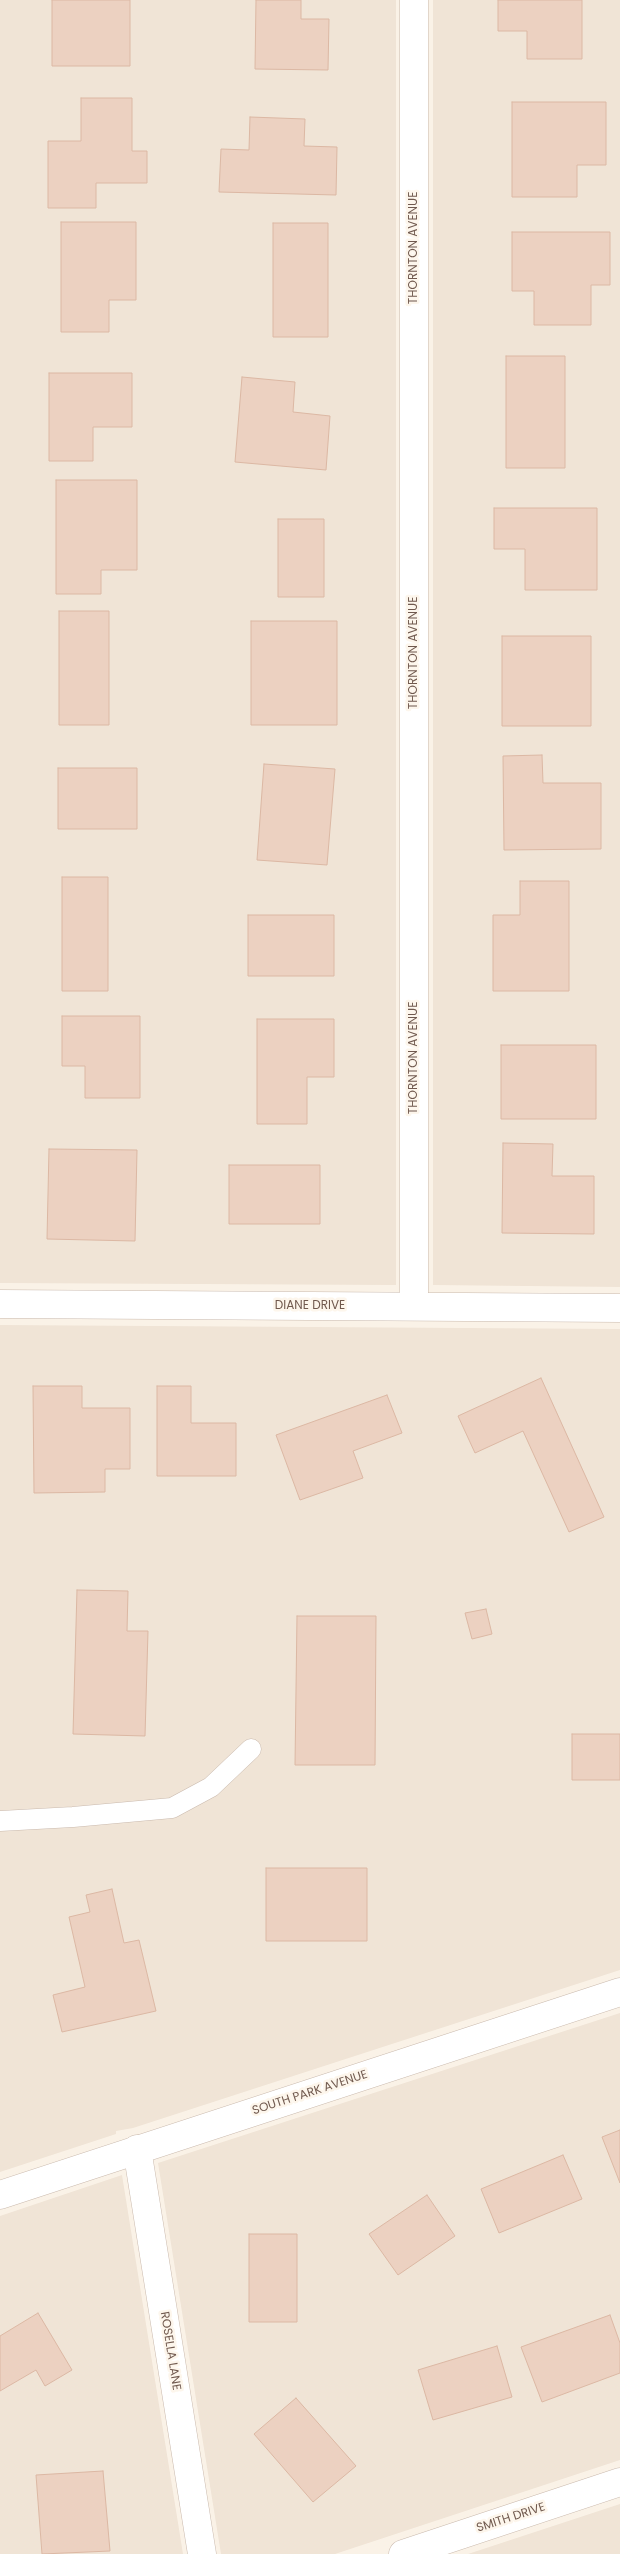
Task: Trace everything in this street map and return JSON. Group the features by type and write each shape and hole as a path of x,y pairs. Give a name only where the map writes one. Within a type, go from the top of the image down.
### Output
{"street":[{"name":"THORNTON AVENUE","path":"414,0 414,1306"},
{"name":"DIANE DRIVE","path":"0,1304 620,1308"},
{"name":"SOUTH PARK AVENUE","path":"0,2194 620,1992"},
{"name":"ROSELLA LANE","path":"137,2149 202,2554"},
{"name":"SMITH DRIVE","path":"403,2554 620,2482"}],"lane":[{"path":"0,1821 73,1818 172,1808 211,1787 251,1749"}],"shaded area":[{"path":"0,0 396,0 396,1285 0,1283"},
{"path":"433,0 620,0 620,1287 433,1285"},
{"path":"0,1325 620,1329 620,1970 133,2128 116,2131 116,2134 0,2172"},
{"path":"620,2013 620,2460 335,2554 221,2554 158,2163"},
{"path":"122,2175 183,2554 0,2554 0,2216"},
{"path":"620,2504 620,2554 468,2554"}],"building":[{"path":"52,0 130,0 130,66 52,66"},
{"path":"256,0 301,0 301,19 329,19 328,70 255,69"},
{"path":"498,0 582,0 582,59 527,59 527,31 498,31"},
{"path":"81,98 132,98 132,151 147,151 147,183 96,183 96,208 48,208 48,141 81,141"},
{"path":"512,102 606,102 606,165 577,165 577,197 512,197"},
{"path":"250,117 305,119 304,146 337,147 336,195 219,192 221,149 249,150"},
{"path":"61,222 136,222 136,300 109,300 109,332 61,332"},
{"path":"273,223 328,223 328,337 273,337"},
{"path":"512,232 610,232 610,285 591,285 591,325 534,325 534,291 512,291"},
{"path":"506,356 565,356 565,468 506,468"},
{"path":"49,373 132,373 132,427 93,427 93,461 49,461"},
{"path":"242,377 295,382 293,412 330,416 326,470 235,462"},
{"path":"56,480 137,480 137,570 101,570 101,594 56,594"},
{"path":"494,508 597,508 597,590 525,590 525,549 494,549"},
{"path":"278,519 324,519 324,597 278,597"},
{"path":"59,611 109,611 109,725 59,725"},
{"path":"251,621 337,621 337,725 251,725"},
{"path":"502,636 591,636 591,726 502,726"},
{"path":"542,755 543,783 601,783 601,849 504,850 503,756"},
{"path":"264,764 335,769 327,865 257,860"},
{"path":"58,768 137,768 137,829 58,829"},
{"path":"62,877 108,877 108,991 62,991"},
{"path":"520,881 569,881 569,991 493,991 493,915 520,915"},
{"path":"248,915 334,915 334,976 248,976"},
{"path":"62,1016 140,1016 140,1098 85,1098 85,1066 62,1066"},
{"path":"257,1019 334,1019 334,1077 307,1077 307,1124 257,1124"},
{"path":"501,1045 596,1045 596,1119 501,1119"},
{"path":"503,1143 553,1144 552,1176 594,1176 594,1234 502,1233"},
{"path":"49,1149 137,1150 135,1241 47,1239"},
{"path":"229,1165 320,1165 320,1224 229,1224"},
{"path":"541,1378 604,1517 569,1532 523,1431 475,1453 458,1416"},
{"path":"33,1386 82,1386 82,1408 130,1408 130,1469 105,1469 105,1492 34,1493"},
{"path":"157,1386 191,1386 191,1423 236,1423 236,1476 157,1476"},
{"path":"387,1395 402,1433 353,1451 363,1478 300,1500 276,1435"},
{"path":"77,1590 128,1591 127,1631 148,1631 145,1736 73,1734"},
{"path":"486,1609 492,1634 472,1639 465,1613"},
{"path":"297,1616 376,1616 375,1765 295,1765"},
{"path":"572,1734 620,1734 620,1780 572,1780"},
{"path":"266,1868 367,1868 367,1941 266,1941"},
{"path":"112,1889 124,1943 139,1940 156,2011 62,2032 53,1995 85,1987 69,1917 90,1912 86,1895"},
{"path":"620,2130 620,2183 602,2137"},
{"path":"563,2155 582,2199 499,2233 481,2189"},
{"path":"427,2195 455,2236 398,2275 369,2234"},
{"path":"249,2234 297,2234 297,2322 249,2322"},
{"path":"38,2313 72,2370 45,2386 36,2370 0,2391 0,2336"},
{"path":"610,2315 620,2343 620,2373 542,2402 521,2347"},
{"path":"497,2346 512,2397 433,2420 418,2370"},
{"path":"296,2398 356,2466 313,2502 254,2434"},
{"path":"103,2471 110,2551 42,2554 36,2475"}]}
